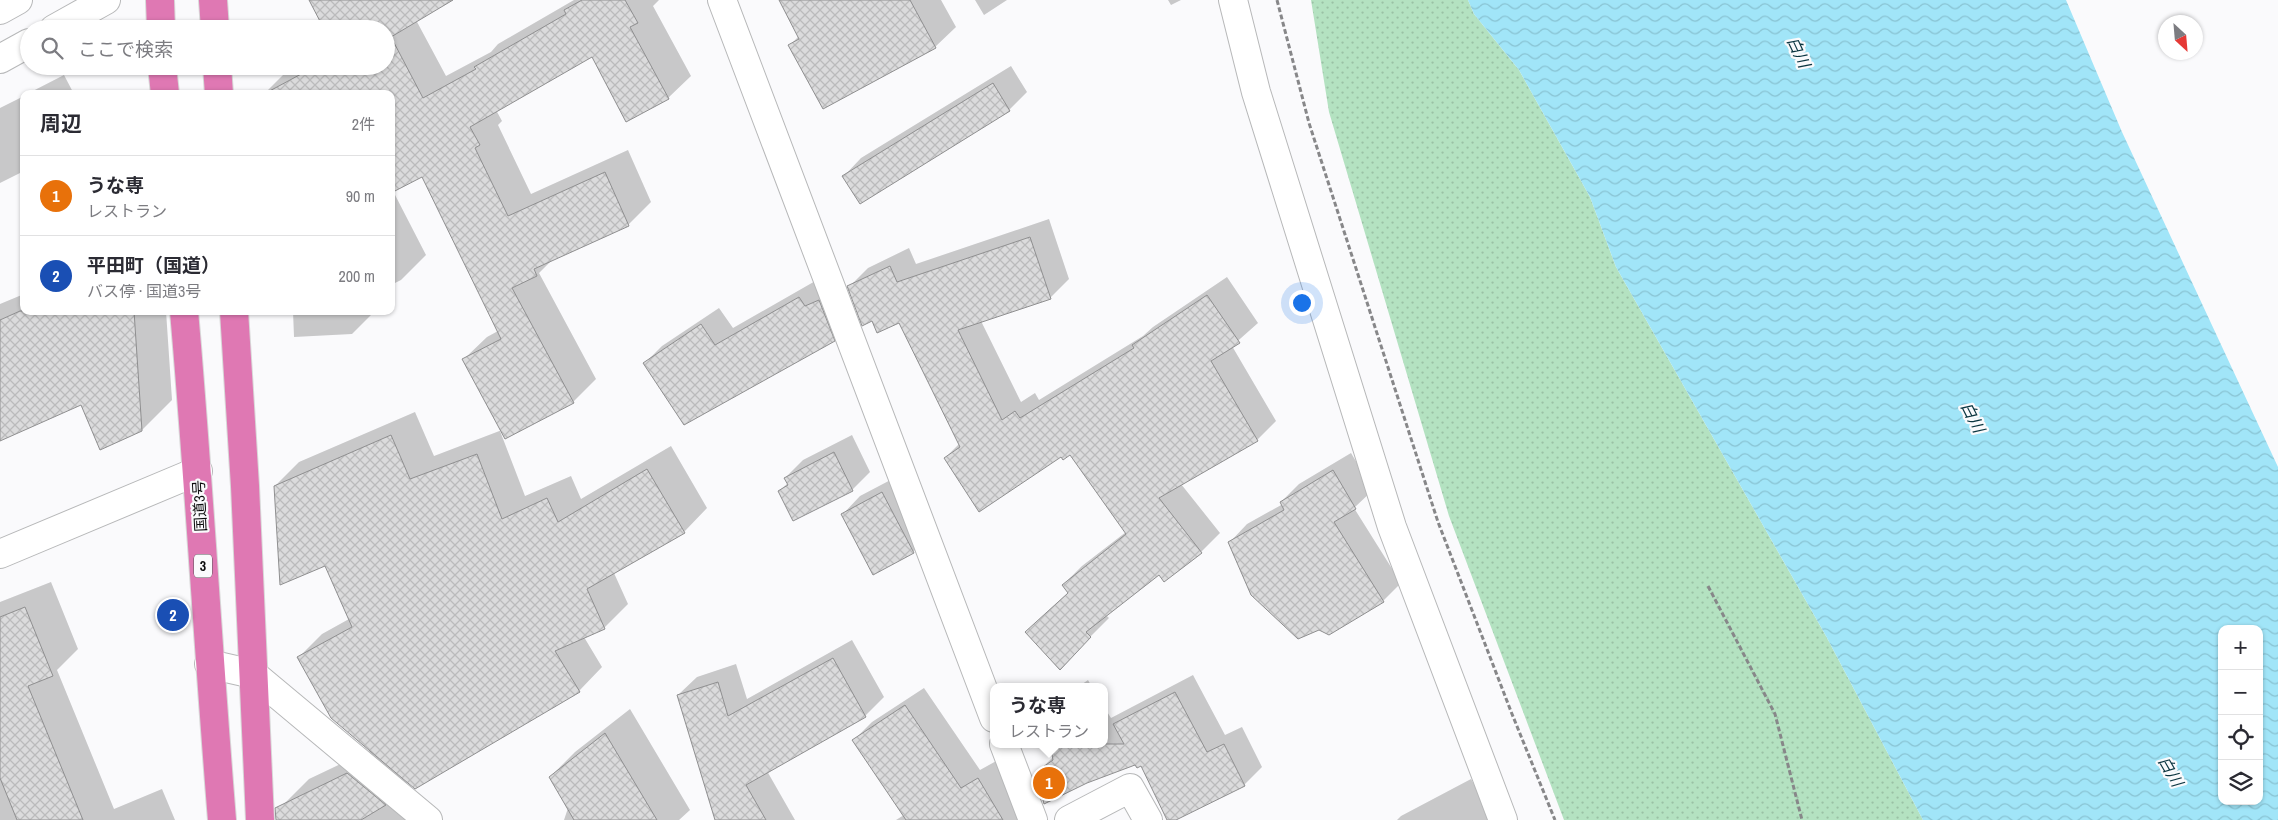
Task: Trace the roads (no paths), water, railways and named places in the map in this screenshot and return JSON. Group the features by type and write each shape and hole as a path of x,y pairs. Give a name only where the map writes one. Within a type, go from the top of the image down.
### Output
{"highway":[{"path":"160,0 161,20"},
{"path":"213,0 214,20"},
{"path":"163,75 164,90"},
{"path":"218,75 219,90"},
{"name":"国道3号","path":"184,315 198,470 209,664 222,820"},
{"path":"234,315 245,486 260,820"}],"street":[{"path":"0,10 18,0"},
{"path":"70,20 106,0"},
{"path":"722,0 990,707"},
{"path":"1233,0 1256,92 1392,527 1503,820"},
{"path":"0,59 20,48"},
{"path":"0,554 198,470"},
{"path":"209,664 253,674 428,820"},
{"path":"1006,748 1033,820"},
{"path":"1069,820 1130,788 1148,820"}],"water":[{"name":"白川","path":"1468,0 2066,0 2122,132 2278,467 2278,820 1923,820 1826,636 1616,267 1590,197 1519,70 1474,14"}],"place":[{"name":"平田町（国道）","path":"173,615"},
{"name":"うな専","path":"1049,783"}]}
